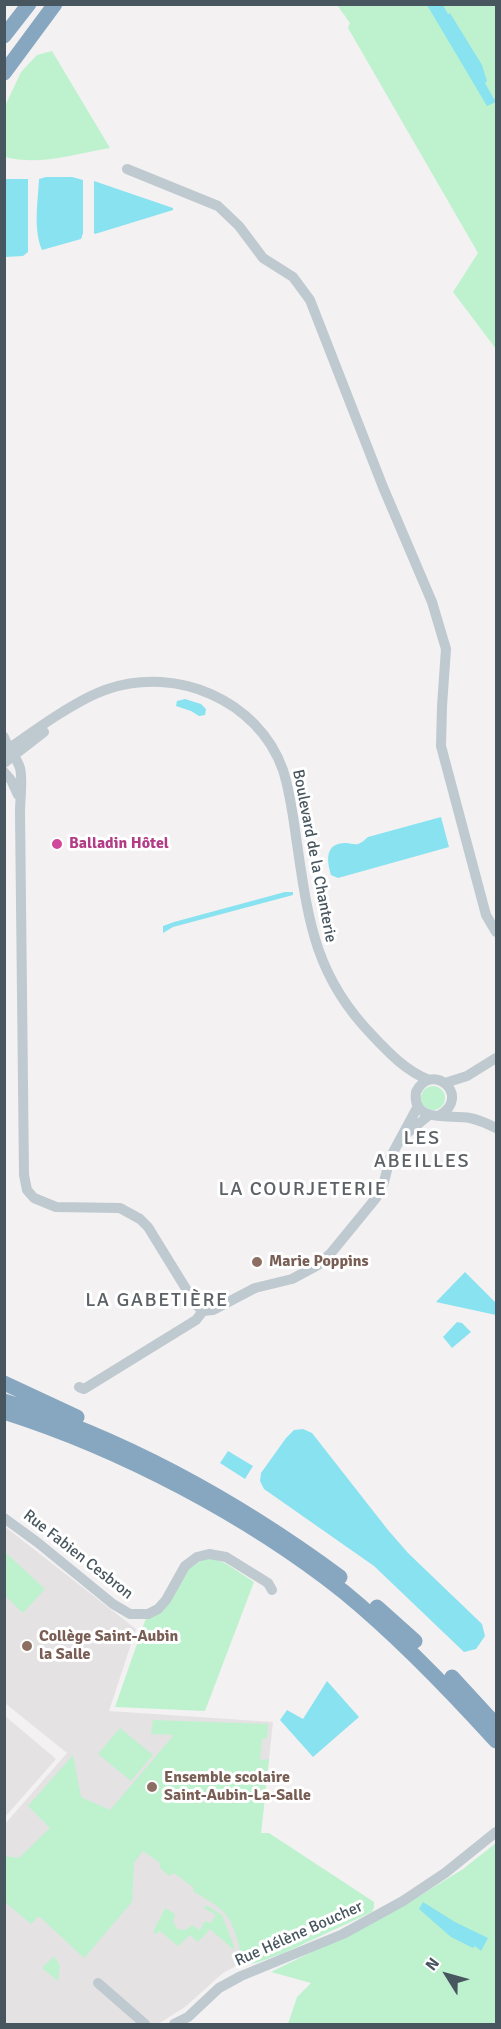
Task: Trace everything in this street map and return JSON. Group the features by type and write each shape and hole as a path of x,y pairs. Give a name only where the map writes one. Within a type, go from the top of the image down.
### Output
{"highway":[{"path":"4,36 30,4"},
{"path":"4,60 48,4"},
{"path":"4,73 55,4"},
{"path":"4,1383 100,1429 128,1448"},
{"path":"4,1401 49,1416 128,1448 194,1481 302,1549 349,1584 442,1666 496,1725"},
{"path":"4,1412 121,1457 211,1505 294,1557 343,1592 434,1672 496,1741"}],"street":[{"path":"127,169 218,206 239,226 263,258 293,277 310,300 379,476 432,602 446,649 441,746 486,915 496,932"},
{"name":"Boulevard de la Chanterie","path":"4,763 9,753 79,703 91,696 123,685 151,681 170,682 199,689 227,702 252,721 264,735 284,772 310,923 317,951 326,972 351,1011 396,1059 416,1092"},
{"path":"4,737 21,777 24,1175 27,1190 34,1198 56,1207 120,1208 140,1219 154,1236 196,1305 204,1311"},
{"path":"4,772 11,780 20,799"},
{"path":"440,1115 446,1112 449,1091 467,1076 496,1058"},
{"name":"Boulevard de la Chanterie","path":"396,1059 417,1075 429,1080"},
{"path":"79,1387 84,1389 110,1374 196,1320 204,1311 213,1310 255,1288 292,1279 318,1265 331,1253 376,1198 384,1182 390,1158 417,1108 416,1092 423,1082 440,1080 473,1118"},
{"path":"417,1108 428,1116"},
{"path":"402,1137 428,1116 473,1118 496,1128"},
{"name":"Rue Fabien Cesbron","path":"4,1518 113,1604 130,1614 148,1614 158,1609 166,1600 185,1566 193,1559 203,1555 215,1554 226,1557 268,1583 272,1590"},
{"name":"Rue Hélène Boucher","path":"174,2025 188,2017 219,1988 245,1974 343,1934 403,1901 445,1873 496,1832"},
{"path":"98,1983 145,2025"}],"shaded area":[{"name":"Ensemble scolaire Saint-Aubin-La-Salle","path":"4,1526 136,1629 109,1711 273,1722 261,1833 229,1913 254,1956 223,1973 185,2007 158,2024 5,2024 5,1824 67,1753 5,1703"},
{"path":"5,1716 56,1759 5,1817"}],"green space":[{"path":"337,5 496,5 496,349 453,292 478,253 348,28 350,23"},
{"path":"52,51 110,148 44,160 5,157 5,106 21,72 37,55"},
{"path":"433,1086 442,1089 445,1098 442,1107 433,1110 424,1107 421,1098 424,1089"},
{"path":"5,1552 45,1589 23,1613 5,1596"},
{"path":"207,1557 225,1563 254,1582 205,1711 115,1707 146,1618 185,1571"},
{"path":"153,1720 268,1724 267,1738 262,1739 260,1760 269,1759 261,1833 269,1833 374,1902 372,1912 284,1953 256,1963 246,1964 241,1956 231,1922 222,1910 193,1891 194,1888 174,1873 169,1876 160,1868 159,1862 143,1851 134,1863 132,1902 84,1958 39,1916 31,1924 5,1902 4,1856 19,1858 50,1828 28,1806 73,1755 81,1797 110,1810 174,1735 151,1734"},
{"path":"120,1728 153,1755 131,1781 98,1754"},
{"path":"496,1843 496,2019 494,2024 288,2024 297,1997 311,1983 271,1972 395,1911 463,1869"},
{"path":"206,1905 222,1915 234,1950 210,1929 198,1942 190,1935 178,1946 160,1931 156,1934 153,1932 165,1908 175,1914 173,1922 177,1929 185,1930 192,1925 200,1930 205,1921 211,1923 216,1915 204,1908"},
{"path":"54,1956 60,1966 58,1981 42,1968"}],"water":[{"path":"427,5 443,5 448,14 450,13 482,65 487,81 485,83 494,99 496,98 496,102 487,106"},
{"path":"72,177 83,180 83,233 81,239 42,250 39,242 37,206 39,179"},
{"path":"5,179 28,179 28,252 23,256 5,257"},
{"path":"94,181 173,208 173,210 95,234"},
{"path":"185,699 201,704 206,709 205,715 199,716 176,706 177,701"},
{"path":"441,817 449,847 338,878 331,875 328,859 334,846 346,843 358,844 368,837"},
{"path":"285,892 293,892 293,895 173,927 163,933 163,926 174,922"},
{"path":"465,1272 496,1303 496,1315 436,1302"},
{"path":"457,1322 462,1323 471,1332 452,1348 443,1337"},
{"path":"303,1429 312,1433 408,1553 482,1624 485,1636 476,1649 464,1652 374,1566 264,1489 260,1481 261,1473 286,1438 294,1430"},
{"path":"228,1451 253,1466 245,1479 220,1463"},
{"path":"327,1681 359,1717 313,1757 280,1720 287,1710 303,1719"},
{"path":"423,1902 455,1922 488,1938 481,1951 475,1946 473,1948 451,1937 419,1909"}],"place":[{"name":"Balladin Hôtel","path":"57,844"},
{"name":"Marie Poppins","path":"257,1262"},
{"name":"Collège Saint-Aubin la Salle","path":"27,1646"},
{"name":"Ensemble scolaire Saint-Aubin-La-Salle","path":"152,1787"}],"district":[{"name":"LES ABEILLES","path":"422,1150"},
{"name":"LA COURJETERIE","path":"303,1190"},
{"name":"LA GABETIÈRE","path":"157,1301"}]}
